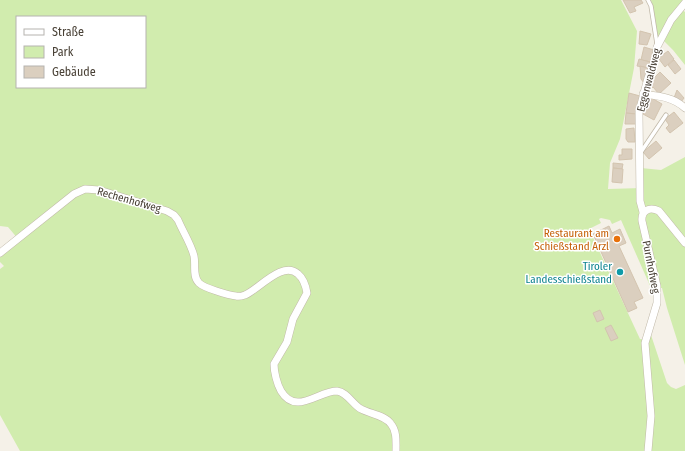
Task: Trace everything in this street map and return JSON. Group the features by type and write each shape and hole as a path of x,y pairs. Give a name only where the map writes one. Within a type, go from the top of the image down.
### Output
{"street":[{"name":"Eggenwaldweg","path":"643,212 640,201 639,112 643,94 656,58 657,47 671,20 685,3"},
{"path":"643,94 667,97 685,108"},
{"name":"Rechenhofweg","path":"0,253 74,194 81,190 93,189 162,210 174,216 178,220 194,255 197,280 201,285 208,288 240,296 247,294 270,278 282,272 290,270 297,273 304,281 307,293 293,319 287,342 274,364 282,392 288,398 300,402 331,392 341,392 362,410 385,419 390,423 395,433 396,451"},
{"path":"643,212 652,209 659,211 685,244"},
{"name":"Purnhofweg","path":"643,212 642,221 657,286 657,303 645,343 650,416 648,451"}],"lane":[{"path":"648,0 652,6 657,47"},
{"path":"639,154 666,115"}],"green space":[{"path":"0,0 621,0 637,31 634,68 620,139 610,163 608,189 642,188 641,168 661,170 685,157 685,365 662,288 651,288 621,220 612,224 610,220 601,218 599,219 601,223 589,229 640,339 648,340 651,335 667,383 676,389 685,385 685,451 20,451 0,415 0,269 4,266 0,262 0,256 19,240 8,227 0,226"},
{"path":"651,0 685,0 658,39 654,15"},
{"path":"681,9 685,12 685,65 663,40"}],"building":[{"path":"623,0 641,0 643,3 634,7 636,11 630,13"},
{"path":"640,31 651,34 647,45 639,44"},
{"path":"644,47 654,50 651,62 641,60"},
{"path":"668,51 674,59 665,67 659,59 660,54 664,54"},
{"path":"639,59 650,62 649,68 637,66"},
{"path":"674,60 681,69 675,74 668,65"},
{"path":"640,66 648,68 644,83 641,79"},
{"path":"660,72 671,83 659,94 653,87 650,89 648,86"},
{"path":"677,90 684,98 681,102 674,98"},
{"path":"629,93 640,96 636,114 626,113"},
{"path":"650,97 662,104 654,120 643,114 644,108"},
{"path":"674,112 683,123 670,133 666,128 669,125 665,119"},
{"path":"626,113 636,114 636,124 625,124"},
{"path":"634,128 635,142 628,142 626,139 626,129"},
{"path":"656,141 662,148 649,159 643,152"},
{"path":"622,149 632,149 632,159 619,160 619,155 622,155"},
{"path":"613,163 623,164 622,169 613,168"},
{"path":"613,168 623,169 622,183 612,182"},
{"name":"Tiroler Landesschießstand","path":"609,226 612,233 620,229 626,243 619,246 643,298 634,302 637,308 628,312 593,234"},
{"path":"600,310 604,319 597,322 593,313"},
{"path":"611,325 618,338 611,341 605,328"}],"place":[{"name":"Restaurant am Schießstand Arzl","path":"617,239"},
{"name":"Tiroler Landesschießstand","path":"620,272"}]}
